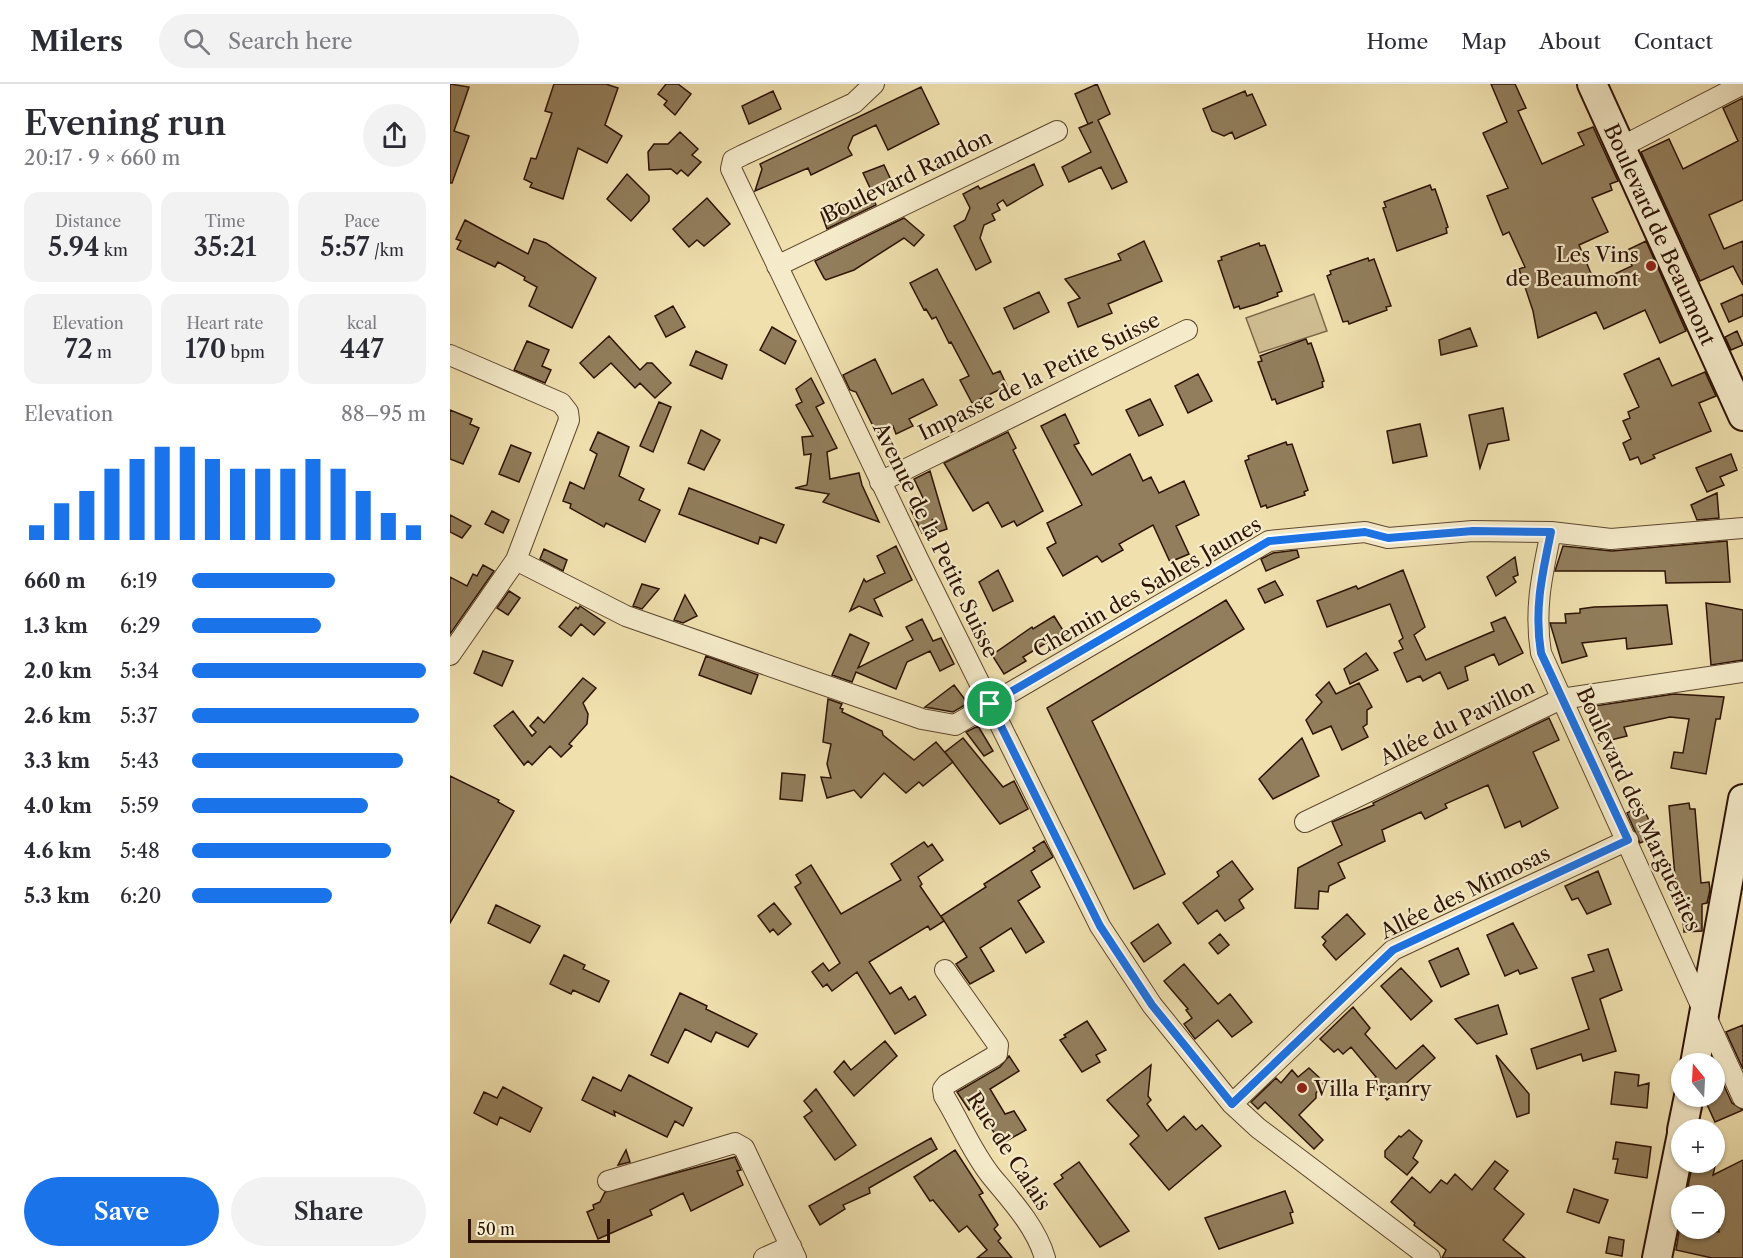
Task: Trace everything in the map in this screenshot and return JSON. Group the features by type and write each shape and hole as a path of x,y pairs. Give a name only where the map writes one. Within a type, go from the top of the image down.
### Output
{"street":[{"name":"Avenue de la Petite Suisse","path":"874,84 854,103 743,155 734,160 730,169 880,482 1100,926 1152,1005 1232,1104 1258,1128 1430,1258"},
{"name":"Boulevard de Beaumont","path":"1592,84 1743,416"},
{"path":"1621,147 1743,84"},
{"name":"Boulevard Randon","path":"777,266 1057,130"},
{"name":"Impasse de la Petite Suisse","path":"880,482 1187,330"},
{"path":"450,355 561,403 568,412 569,420 516,560 450,655"},
{"name":"Chemin des Sables Jaunes","path":"516,560 626,616 939,724 955,725 1269,541 1365,532 1388,538 1473,531 1551,532 1611,539 1743,528"},
{"name":"Boulevard des Marguerites","path":"1551,532 1538,596 1537,624 1541,653 1628,840 1743,1098"},
{"name":"Allée du Pavillon","path":"1305,822 1561,699 1743,672"},
{"path":"1697,1053 1743,799"},
{"name":"Allée des Mimosas","path":"1232,1104 1393,950 1628,840"},
{"name":"Rue de Calais","path":"945,970 998,1045 997,1054 947,1084 943,1089 944,1096 991,1176 1005,1190 1041,1245 1045,1258"},
{"path":"608,1181 735,1143 744,1148 793,1252 764,1258"},
{"path":"1657,1258 1674,1173"}],"shaded area":[{"path":"1314,294 1327,331 1259,353 1246,318"}],"building":[{"path":"450,84 469,87 454,131 469,136 452,183 450,183"},
{"path":"554,84 606,84 618,88 605,125 622,136 607,163 578,148 563,199 530,187 532,183 524,179 531,158 536,159 552,113 545,111"},
{"path":"666,84 678,84 691,94 675,115 664,105 667,101 658,94"},
{"path":"1097,84 1110,114 1098,120 1127,182 1112,189 1101,167 1069,182 1062,167 1091,152 1079,128 1093,122 1088,124 1075,94"},
{"path":"1491,84 1515,84 1526,108 1518,111 1542,164 1584,145 1578,133 1593,127 1618,181 1610,184 1612,190 1592,198 1608,232 1579,245 1595,283 1632,266 1625,251 1646,241 1686,331 1660,343 1645,310 1604,329 1596,312 1538,338 1533,311 1519,269 1525,267 1509,232 1503,235 1487,196 1508,188 1483,133 1507,122"},
{"path":"921,87 939,124 888,150 876,125 853,136 848,148 852,155 811,175 808,168 755,191 762,169 760,164"},
{"path":"773,91 781,109 749,124 742,106"},
{"path":"1245,91 1247,96 1252,94 1266,125 1235,139 1232,132 1224,136 1212,131 1203,109"},
{"path":"1743,98 1743,200 1709,215 1724,249 1743,241 1743,285 1733,266 1700,281 1641,152 1669,139 1683,169 1738,141 1723,108"},
{"path":"680,132 698,149 692,155 701,162 688,176 681,170 677,174 671,169 649,170 648,152 654,144 668,144"},
{"path":"1034,164 1043,185 1007,206 1003,200 997,204 1000,210 992,214 995,220 984,225 980,238 991,262 976,270 954,226 965,220 970,208 963,194 978,186 980,189"},
{"path":"884,165 891,180 871,190 863,173"},
{"path":"627,174 649,196 649,201 631,221 607,199"},
{"path":"1430,185 1432,190 1435,189 1448,227 1446,228 1447,233 1397,251 1383,208 1386,207 1384,202"},
{"path":"871,194 876,205 827,229 821,212 838,203 840,208"},
{"path":"707,198 730,224 704,246 697,240 689,247 673,229"},
{"path":"904,218 924,235 914,246 904,238 854,270 826,280 824,278 815,261"},
{"path":"465,220 528,254 534,239 546,243 596,278 572,328 529,306 537,287 524,280 525,277 498,262 495,267 457,249 461,241 456,239"},
{"path":"1144,241 1162,281 1108,304 1112,313 1078,327 1068,303 1080,298 1065,279 1121,260 1118,254"},
{"path":"1259,243 1260,246 1265,245 1282,291 1277,293 1278,296 1257,304 1240,309 1239,306 1234,308 1218,261 1222,260 1221,257"},
{"path":"1368,258 1369,261 1374,259 1391,306 1386,307 1387,310 1349,324 1348,321 1343,322 1327,276 1331,274 1330,271"},
{"path":"937,269 993,374 1000,371 1007,386 972,403 960,380 969,376 936,317 932,319 926,309 924,310 910,283"},
{"path":"1039,292 1049,312 1014,329 1004,308"},
{"path":"1743,294 1743,316 1729,322 1721,304"},
{"path":"673,306 685,327 666,337 655,316"},
{"path":"772,327 796,341 785,364 760,350"},
{"path":"1470,328 1477,346 1441,355 1439,340"},
{"path":"1737,331 1743,345 1731,350 1725,337"},
{"path":"609,336 640,370 647,363 652,363 671,383 655,398 640,383 635,388 611,363 594,378 580,363"},
{"path":"1306,339 1308,344 1311,343 1324,381 1322,382 1323,387 1277,404 1275,399 1272,400 1258,362 1262,361 1260,356"},
{"path":"527,341 549,350 542,366 551,370 545,383 514,370"},
{"path":"696,351 727,365 722,379 690,365"},
{"path":"1659,358 1672,386 1705,372 1716,396 1699,403 1711,431 1653,455 1655,458 1641,464 1638,457 1630,460 1623,443 1631,439 1623,421 1630,418 1628,412 1639,407 1624,374"},
{"path":"875,359 892,394 923,379 937,405 909,419 913,426 896,434 893,426 877,434 856,392 850,390 843,375"},
{"path":"1198,374 1212,401 1188,413 1175,386"},
{"path":"811,378 824,403 816,407 837,448 827,452 830,479 859,473 879,522 823,502 829,494 795,488 807,485 811,454 804,455 802,437 813,436 796,405 802,402 796,389"},
{"path":"1150,399 1163,425 1139,436 1126,410"},
{"path":"659,402 671,407 653,452 640,446"},
{"path":"1503,408 1509,440 1488,444 1480,468 1469,415"},
{"path":"450,410 472,419 470,424 479,428 463,464 450,459"},
{"path":"1065,414 1079,443 1074,445 1092,475 1130,454 1143,481 1151,477 1159,493 1184,481 1199,515 1176,526 1189,554 1170,562 1153,525 1119,544 1123,550 1102,562 1097,556 1063,576 1047,548 1056,543 1047,523 1082,505 1041,426"},
{"path":"1420,424 1427,456 1393,463 1387,431"},
{"path":"701,430 720,440 704,470 688,463"},
{"path":"598,432 629,447 619,476 644,489 639,500 660,510 645,542 606,523 604,527 570,508 571,504 563,501 570,482 584,489 597,454 590,450"},
{"path":"1008,432 1016,448 1013,450 1043,511 1017,526 1014,521 1002,527 988,502 973,511 944,463"},
{"path":"1286,442 1287,445 1292,444 1308,490 1304,492 1305,495 1267,508 1266,505 1261,507 1245,461 1249,459 1248,456"},
{"path":"511,445 531,453 519,482 499,474"},
{"path":"1731,454 1737,470 1720,477 1724,485 1707,492 1696,468"},
{"path":"930,471 947,529 938,532 932,519 934,526 922,533 910,508 924,500 914,479"},
{"path":"689,488 784,525 776,543 760,537 758,544 679,514"},
{"path":"1717,493 1719,518 1697,520 1691,505"},
{"path":"492,511 509,520 503,533 485,524"},
{"path":"450,515 471,526 462,538 450,532"},
{"path":"1727,541 1730,582 1666,583 1665,571 1555,571 1563,546 1612,551"},
{"path":"896,546 912,580 874,599 882,616 859,606 850,611 864,579 866,582 885,573 877,556"},
{"path":"544,549 567,560 563,571 540,559"},
{"path":"1297,550 1299,557 1266,571 1261,559 1273,553"},
{"path":"1515,557 1518,575 1513,577 1516,582 1496,596 1487,577"},
{"path":"483,565 494,571 450,634 450,577 467,586 473,574 477,576"},
{"path":"998,570 1013,601 993,611 979,582"},
{"path":"1403,570 1425,627 1414,635 1426,660 1494,631 1491,623 1505,617 1523,653 1499,665 1494,654 1465,667 1468,680 1448,689 1440,672 1423,681 1420,676 1407,682 1394,653 1403,649 1399,641 1403,638 1390,604 1327,627 1317,601 1356,586 1358,589"},
{"path":"1275,581 1283,595 1265,603 1258,589"},
{"path":"642,584 659,589 642,609 633,606"},
{"path":"509,591 520,598 508,615 497,608"},
{"path":"685,595 697,616 683,623 674,620"},
{"path":"1226,600 1244,629 1092,721 1165,874 1134,889 1047,708"},
{"path":"1706,603 1743,610 1743,660 1711,665"},
{"path":"1667,605 1672,644 1627,649 1626,638 1582,643 1587,656 1562,663 1550,623 1566,623 1565,614 1580,613 1580,609 1594,607"},
{"path":"580,606 605,623 594,635 581,624 571,636 559,627 576,607 578,609"},
{"path":"1054,616 1064,632 1023,657 1026,661 1004,674 992,655 1032,627 1033,629"},
{"path":"922,619 933,641 941,638 954,664 940,671 930,651 907,662 896,689 856,672 852,682 832,675 850,634 869,643 858,668 913,640 906,627"},
{"path":"483,651 513,661 502,686 474,673"},
{"path":"1366,653 1378,670 1350,684 1344,669"},
{"path":"706,656 758,675 751,694 699,675"},
{"path":"583,678 596,688 583,703 588,714 587,724 569,744 572,746 561,757 550,746 532,765 528,761 524,765 494,726 513,711 532,736 536,732 530,726 538,717 544,723"},
{"path":"1329,682 1336,694 1359,683 1372,707 1367,710 1367,724 1363,727 1368,737 1342,750 1331,726 1313,734 1306,720 1322,702 1316,695"},
{"path":"954,685 966,701 965,705 953,712 925,707"},
{"path":"1674,694 1724,697 1720,719 1716,719 1706,774 1671,768 1674,752 1683,753 1689,719 1670,717 1624,727 1627,736 1599,743 1588,707"},
{"path":"828,699 842,704 840,708 843,709 842,712 882,731 883,735 914,760 936,742 953,762 923,786 919,782 906,793 884,773 861,798 854,790 827,798 821,777 831,778 827,764 831,744 823,742"},
{"path":"1549,718 1559,740 1533,752 1558,808 1522,827 1520,821 1505,828 1488,785 1445,804 1447,808 1425,819 1421,812 1382,830 1385,841 1338,863 1345,878 1329,886 1328,892 1319,891 1318,909 1295,908 1298,868 1342,845 1332,822 1374,805 1373,803"},
{"path":"978,726 993,751 984,756 966,732"},
{"path":"963,738 1003,787 1014,781 1028,809 1000,824 945,752"},
{"path":"1302,738 1319,776 1273,799 1259,779"},
{"path":"782,773 805,775 802,801 780,799"},
{"path":"450,776 499,800 498,802 514,811 450,923"},
{"path":"1689,803 1690,809 1695,809 1701,883 1709,882 1710,890 1707,903 1702,904 1702,931 1684,932 1681,900 1677,900 1669,806"},
{"path":"1642,805 1656,836 1640,843 1627,813"},
{"path":"1044,841 1053,857 1031,871 1040,887 1018,901 1044,942 1026,953 1011,928 980,948 994,971 970,984 956,964 967,957 941,916 986,887 984,884 1035,851 1033,848"},
{"path":"924,842 928,847 932,844 943,860 918,877 922,884 920,886 944,921 930,930 928,926 869,962 890,994 901,987 909,1000 915,996 926,1015 895,1034 857,972 832,991 827,984 823,987 812,972 823,963 829,971 840,963 795,887 801,883 796,875 811,865 841,914 901,880 891,864"},
{"path":"1232,861 1253,889 1239,900 1244,908 1225,921 1217,910 1198,924 1183,903 1219,876 1217,872"},
{"path":"1598,871 1611,904 1587,914 1578,898 1572,900 1565,886"},
{"path":"774,903 791,924 778,935 773,929 770,932 758,916"},
{"path":"496,905 540,926 530,943 488,923"},
{"path":"1347,914 1365,934 1336,960 1323,945 1326,941 1322,937"},
{"path":"1513,923 1537,968 1520,974 1518,970 1505,976 1487,935"},
{"path":"1158,924 1171,943 1144,962 1131,943"},
{"path":"1220,934 1229,945 1218,954 1209,943"},
{"path":"1458,948 1469,974 1441,987 1429,961"},
{"path":"1608,949 1622,990 1600,999 1616,1051 1583,1061 1581,1054 1537,1069 1531,1049 1589,1029 1572,978 1594,971 1588,955"},
{"path":"564,955 585,965 583,969 609,981 599,1002 573,990 571,994 550,984"},
{"path":"1184,964 1218,1004 1230,994 1252,1022 1232,1037 1218,1020 1195,1039 1184,1024 1192,1018 1186,1010 1188,1009 1164,981"},
{"path":"1401,968 1432,1001 1411,1020 1381,986"},
{"path":"680,993 707,1006 706,1009 757,1034 748,1047 716,1032 711,1042 685,1029 668,1063 651,1055"},
{"path":"1498,1005 1507,1034 1477,1044 1455,1019"},
{"path":"1353,1007 1370,1028 1365,1034 1396,1069 1423,1045 1435,1058 1387,1100 1371,1082 1376,1077 1351,1047 1343,1054 1338,1049 1334,1052 1320,1039"},
{"path":"1087,1021 1106,1050 1096,1055 1100,1062 1082,1072 1060,1040"},
{"path":"1743,1025 1743,1069 1726,1032"},
{"path":"885,1041 897,1056 854,1096 834,1072 844,1061 851,1070"},
{"path":"1496,1055 1529,1094 1529,1113 1517,1117"},
{"path":"1009,1056 1019,1071 990,1089 1005,1114 1014,1111 1026,1130 1001,1144 977,1105 969,1110 957,1092 1000,1067"},
{"path":"1151,1065 1148,1096 1151,1100 1147,1104 1167,1131 1184,1116 1196,1130 1202,1125 1221,1146 1169,1190 1130,1144 1139,1136 1107,1100"},
{"path":"1309,1068 1325,1083 1316,1093 1316,1098 1299,1115 1323,1140 1314,1149 1265,1102 1258,1109 1251,1102 1276,1078 1281,1083 1292,1070 1298,1077"},
{"path":"1615,1072 1639,1075 1638,1086 1649,1083 1647,1108 1611,1104"},
{"path":"629,1075 692,1108 683,1126 675,1121 667,1137 614,1111 615,1116 582,1100 593,1077 621,1091"},
{"path":"503,1087 542,1108 530,1132 500,1117 497,1125 474,1113 484,1092 497,1098"},
{"path":"1725,1088 1732,1103 1743,1110 1722,1119 1714,1119 1708,1107 1725,1107"},
{"path":"816,1089 856,1145 835,1160 804,1117 812,1111 804,1101"},
{"path":"1409,1130 1422,1141 1413,1158 1418,1162 1407,1175 1385,1157 1385,1151 1399,1136 1401,1137"},
{"path":"931,1138 937,1149 869,1188 870,1193 843,1205 845,1209 820,1225 809,1206"},
{"path":"1616,1142 1651,1147 1647,1178 1615,1173 1618,1159 1613,1159"},
{"path":"626,1150 630,1162 618,1165"},
{"path":"955,1150 983,1193 979,1195 998,1225 994,1229 1001,1238 998,1241 1012,1258 977,1258 987,1250 967,1226 959,1232 933,1200 930,1201 914,1177"},
{"path":"735,1157 741,1170 737,1171 743,1185 691,1211 683,1193 650,1210 652,1215 598,1239 587,1212 594,1209 593,1205 600,1202 605,1192"},
{"path":"1743,1160 1743,1258 1712,1258 1676,1250 1678,1239 1725,1239 1725,1185 1688,1185 1691,1173 1713,1173 1713,1175 1725,1173 1725,1169"},
{"path":"1495,1161 1508,1171 1494,1189 1524,1214 1503,1240 1525,1258 1442,1258 1446,1250 1414,1225 1415,1223 1391,1202 1412,1177 1430,1193 1441,1180 1447,1184 1455,1174 1472,1190"},
{"path":"1079,1162 1129,1231 1100,1247 1054,1184 1063,1178 1061,1175"},
{"path":"1574,1189 1608,1200 1599,1223 1567,1212"},
{"path":"1285,1191 1293,1212 1290,1213 1293,1223 1219,1249 1205,1218"},
{"path":"1609,1237 1624,1240 1622,1256 1606,1253"}],"place":[{"name":"Les Vins de Beaumont","path":"1651,266"},
{"name":"Villa Franry","path":"1302,1088"}],"route":[{"path":"1473,531 1551,532 1538,596 1537,624 1541,653 1628,840 1393,950 1232,1104 1152,1005 1100,926 990,704 1269,541 1365,532 1388,538 1473,531"}]}
